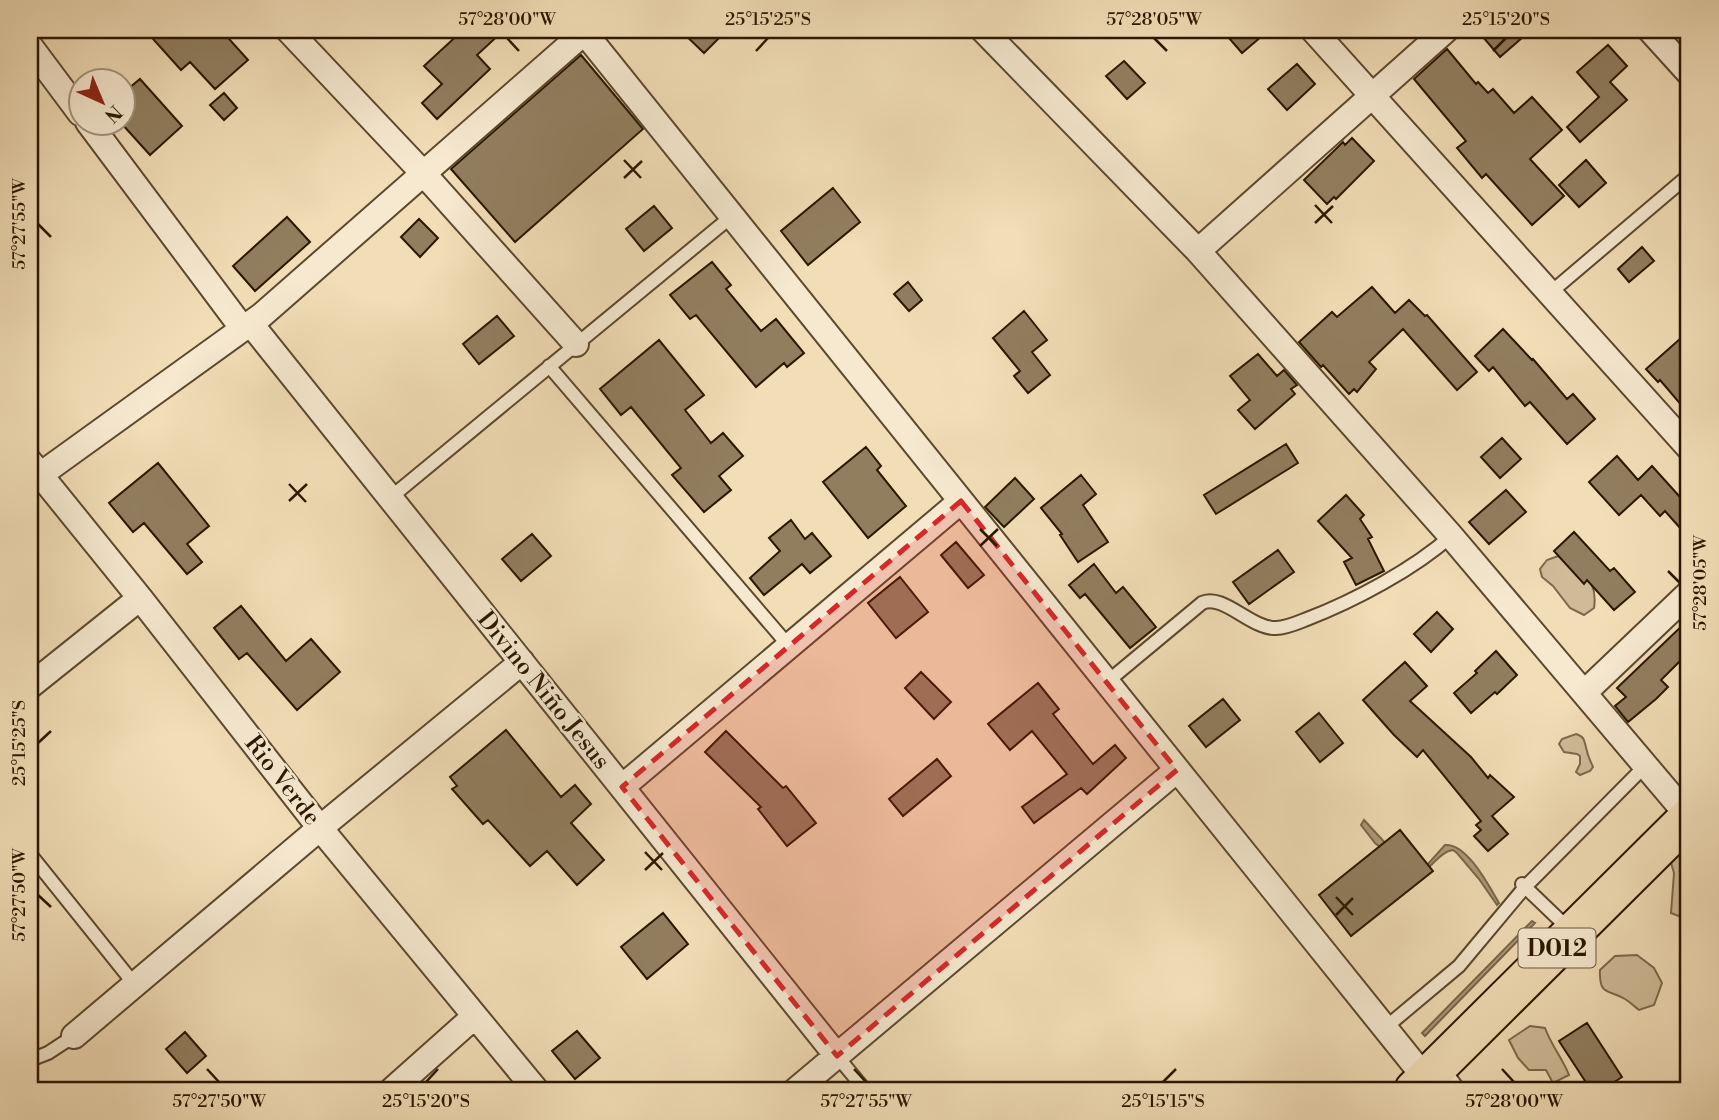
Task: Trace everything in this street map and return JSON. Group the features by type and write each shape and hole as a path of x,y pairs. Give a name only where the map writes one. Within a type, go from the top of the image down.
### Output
{"main road":[{"name":"D012","path":"1435,1081 1573,932 1689,817"}],"street":[{"path":"288,30 423,173 576,344"},
{"path":"983,30 1198,251 1451,536 1689,817"},
{"path":"1313,30 1689,448"},
{"path":"1198,251 1446,30"},
{"path":"1650,30 1689,74"},
{"path":"33,468 247,327 585,31 1385,1028 1435,1081"},
{"path":"30,46 66,94"},
{"name":"Divino Niño Jesus","path":"99,136 247,327 390,498 837,1056"},
{"name":"Rio Verde","path":"33,468 140,598 320,828 536,1090"},
{"path":"622,787 961,500"},
{"path":"1584,693 1689,593"},
{"path":"30,686 140,598"},
{"path":"74,1036 522,662"},
{"path":"796,1090 1177,770"},
{"path":"392,1090 475,1016"}],"lane":[{"path":"1550,293 1689,175"},
{"path":"390,498 732,216"},
{"path":"549,366 789,646"},
{"path":"1107,682 1209,600 1264,626 1289,626 1367,591 1439,547 1451,536"},
{"path":"1385,1028 1459,966 1524,885 1644,766"},
{"path":"30,854 135,985"},
{"path":"1524,885 1573,932"},
{"path":"30,1060 48,1053 74,1036"},
{"path":"837,1056 864,1090"}],"highlighted area":[{"path":"961,501 1177,770 837,1056 622,787"}],"shaded area":[{"path":"1558,556 1568,559 1592,585 1594,608 1584,615 1570,608 1553,586 1542,577 1540,569 1547,560"},
{"path":"1576,734 1584,740 1593,767 1580,775 1576,772 1580,756 1564,752 1559,744 1562,739"},
{"path":"1364,820 1388,846 1418,866 1428,864 1445,845 1453,846 1469,858 1499,903 1497,905 1479,879 1453,850 1441,856 1424,871 1390,855 1375,843 1361,825"},
{"path":"1689,844 1689,920 1671,913 1674,873 1669,856"},
{"path":"1532,921 1535,923 1425,1036 1422,1033"},
{"path":"1637,955 1654,968 1662,983 1654,1005 1639,1010 1603,988 1600,978 1600,970 1615,956"},
{"path":"1530,1026 1545,1028 1569,1075 1553,1083 1546,1070 1529,1070 1518,1058 1509,1040"}],"building":[{"path":"145,30 221,30 248,60 215,89 190,62 181,70"},
{"path":"463,30 504,30 477,55 490,69 437,119 422,103 442,84 424,66"},
{"path":"680,30 727,30 704,53"},
{"path":"1222,30 1269,30 1242,53"},
{"path":"1477,30 1531,30 1500,57"},
{"path":"1608,45 1627,66 1610,82 1627,100 1580,142 1567,127 1599,97 1577,72"},
{"path":"1447,49 1476,84 1478,82 1488,93 1493,89 1514,113 1532,97 1562,130 1530,159 1564,196 1532,225 1486,174 1482,178 1457,148 1466,141 1414,79"},
{"path":"581,55 643,129 515,242 451,169"},
{"path":"1124,61 1145,83 1127,99 1106,76"},
{"path":"1297,64 1315,84 1287,110 1268,89"},
{"path":"140,79 182,126 150,155 133,136 136,136 136,82"},
{"path":"224,93 237,108 224,120 210,105"},
{"path":"1352,138 1374,161 1336,199 1334,197 1327,204 1304,180 1343,142 1345,145"},
{"path":"1586,160 1606,183 1579,207 1559,185"},
{"path":"833,188 860,222 808,265 781,231"},
{"path":"654,206 672,228 644,251 626,229"},
{"path":"287,217 310,242 255,291 233,266"},
{"path":"419,219 438,238 420,257 401,237"},
{"path":"1642,247 1654,261 1629,282 1618,269"},
{"path":"712,262 731,285 726,289 761,331 776,319 804,353 787,367 784,363 756,387 696,315 690,319 670,295"},
{"path":"908,282 922,300 909,311 894,294"},
{"path":"1372,287 1395,313 1409,300 1427,315 1477,372 1457,390 1403,329 1369,362 1376,369 1357,392 1354,389 1349,394 1299,342 1332,312 1337,317"},
{"path":"1024,311 1047,340 1032,352 1050,375 1028,393 1014,376 1020,371 993,338"},
{"path":"497,316 514,336 479,364 463,344"},
{"path":"1503,329 1567,399 1573,394 1595,419 1567,444 1530,402 1525,406 1493,367 1489,371 1475,356"},
{"path":"1689,331 1689,414 1660,380 1658,382 1646,369"},
{"path":"659,340 704,395 685,410 711,443 723,433 743,456 719,476 731,490 704,512 672,475 681,468 631,407 621,415 600,389"},
{"path":"1258,354 1277,376 1284,370 1297,385 1291,389 1295,394 1255,429 1238,410 1250,400 1230,376"},
{"path":"1502,438 1521,459 1500,478 1481,457"},
{"path":"1286,444 1298,463 1216,514 1204,495"},
{"path":"866,447 881,466 877,470 906,506 868,538 823,482"},
{"path":"1617,456 1638,480 1652,466 1689,507 1689,538 1665,511 1660,516 1641,495 1619,515 1589,482"},
{"path":"158,463 209,526 187,544 202,562 187,574 144,523 133,532 109,503"},
{"path":"1081,475 1096,494 1083,505 1108,542 1078,562 1060,535 1062,534 1041,508"},
{"path":"1015,478 1034,499 1004,527 985,507"},
{"path":"1506,490 1526,512 1489,544 1469,522"},
{"path":"1346,495 1364,515 1360,519 1372,537 1368,539 1384,571 1356,585 1344,562 1352,558 1318,521"},
{"path":"791,520 805,539 812,533 831,556 810,573 802,564 764,595 750,578 780,551 769,538"},
{"path":"1574,532 1610,571 1614,568 1635,592 1614,610 1587,580 1584,584 1554,551"},
{"path":"532,534 551,556 521,581 502,559"},
{"path":"956,542 984,575 968,588 941,555"},
{"path":"1278,550 1294,572 1249,604 1233,582"},
{"path":"1094,564 1116,593 1123,587 1156,627 1130,648 1085,594 1080,598 1069,585"},
{"path":"900,577 928,612 896,638 868,603"},
{"path":"241,606 286,661 311,639 340,672 297,710 247,653 239,659 214,628"},
{"path":"1437,612 1453,629 1431,652 1414,634"},
{"path":"1689,619 1689,652 1661,680 1668,687 1628,722 1615,706 1626,697 1617,688"},
{"path":"1496,651 1517,675 1471,713 1454,693 1477,673 1475,671"},
{"path":"1405,662 1427,686 1410,701 1471,757 1488,778 1490,775 1514,797 1492,816 1508,834 1488,851 1474,836 1481,830 1476,825 1481,821 1423,750 1417,757 1363,700"},
{"path":"921,672 951,702 934,719 905,688"},
{"path":"1038,683 1059,709 1053,714 1093,764 1115,745 1126,758 1087,794 1081,788 1034,823 1022,807 1067,774 1032,731 1010,750 988,724"},
{"path":"1223,699 1240,720 1206,747 1189,726"},
{"path":"1319,713 1343,743 1320,762 1296,732"},
{"path":"506,730 561,797 575,785 591,804 571,823 604,860 577,885 547,851 530,866 488,820 483,824 452,789 457,786 450,777"},
{"path":"726,731 783,788 786,786 816,823 787,846 758,809 761,807 705,752"},
{"path":"937,759 951,776 903,816 889,799"},
{"path":"1400,830 1433,871 1351,936 1319,895"},
{"path":"663,913 688,944 647,979 621,947"},
{"path":"1587,1023 1622,1077 1602,1090 1591,1090 1559,1041"},
{"path":"577,1031 600,1058 575,1079 552,1051"},
{"path":"185,1032 206,1056 187,1073 166,1049"}]}
